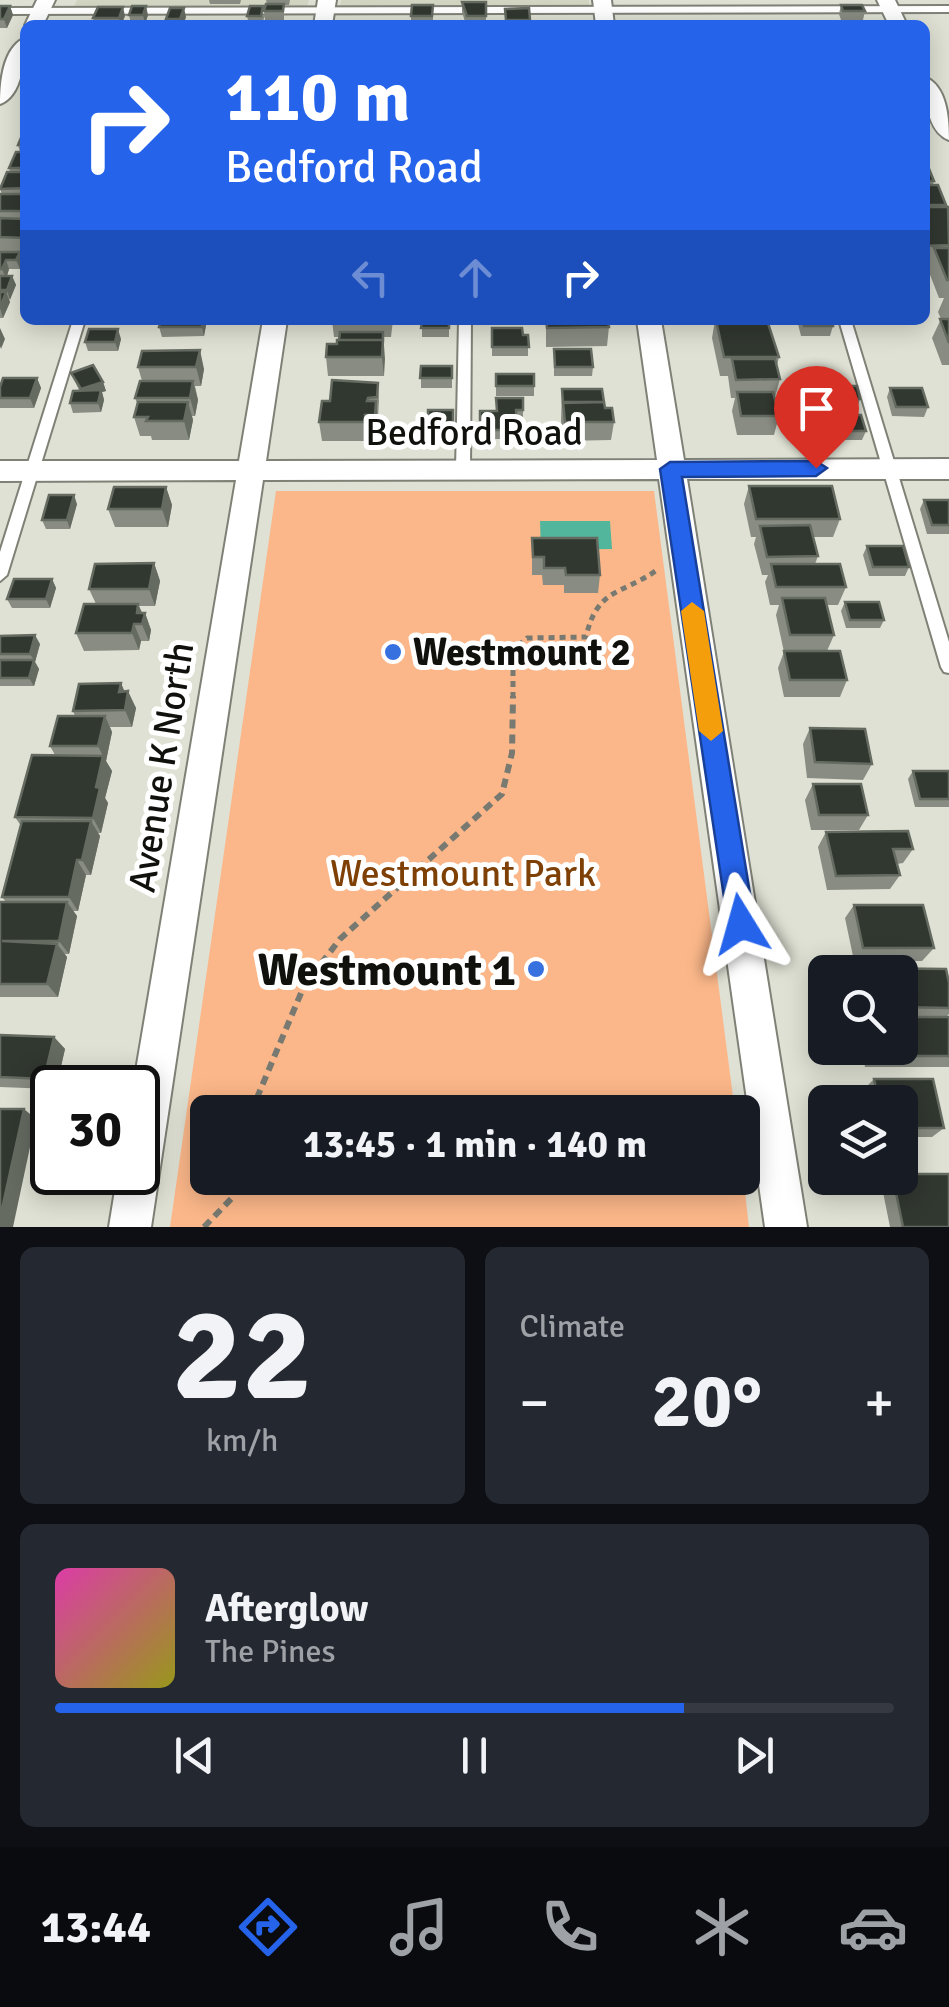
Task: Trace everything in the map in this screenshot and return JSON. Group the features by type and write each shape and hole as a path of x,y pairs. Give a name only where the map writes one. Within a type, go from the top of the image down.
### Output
{"street":[{"path":"8,89 20,57"},
{"path":"930,94 949,134"},
{"name":"Avenue K North","path":"130,1227 275,325"},
{"path":"649,325 786,1227"},
{"name":"Bedford Road","path":"0,471 949,469"}],"lane":[{"path":"0,10 949,9"},
{"path":"0,576 77,325"},
{"path":"464,470 465,325"},
{"path":"847,325 949,667"}],"path":[{"path":"259,1095 304,986 340,940 502,794 512,753 512,650 528,638 586,637 590,609 608,591 638,586 663,564"},
{"path":"204,1227 233,1195"}],"shaded area":[{"path":"77,0 309,0 307,7 74,7"},
{"path":"341,0 589,0 589,5 340,7"},
{"path":"540,521 610,521 612,549 541,550"}],"green space":[{"name":"Westmount Park","path":"276,491 654,491 733,1095 190,1095 190,1195 745,1195 749,1227 170,1227"}],"building":[{"path":"462,2 486,2 486,16 467,16"},
{"path":"266,4 284,4 283,11 264,11"},
{"path":"412,5 433,5 432,16 411,16"},
{"path":"841,5 862,5 865,11 843,11"},
{"path":"0,6 10,6 4,19 0,19"},
{"path":"132,6 146,6 143,15 129,15"},
{"path":"250,6 263,6 261,16 247,16"},
{"path":"98,7 123,7 119,18 93,18"},
{"path":"170,8 184,8 180,19 166,19"},
{"path":"529,8 530,20 506,20 505,9"},
{"path":"16,152 20,152 20,168 9,168"},
{"path":"7,172 20,172 20,188 0,189"},
{"path":"930,185 938,185 946,205 930,205"},
{"path":"0,194 20,194 20,211 0,211"},
{"path":"930,207 948,207 949,245 930,246"},
{"path":"0,218 20,219 20,238 0,237"},
{"path":"934,248 949,248 949,280 947,280"},
{"path":"0,252 20,252 16,260 6,260 0,269"},
{"path":"0,276 12,276 7,290 0,290"},
{"path":"940,319 949,319 949,343"},
{"path":"160,325 202,325 202,327"},
{"path":"421,325 449,325 449,328 421,328"},
{"path":"547,325 609,327 547,328"},
{"path":"717,325 769,325 779,357 724,357"},
{"path":"492,328 522,328 523,335 528,335 529,347 492,347"},
{"path":"89,329 118,329 115,342 85,342"},
{"path":"340,332 383,332 383,340 339,340"},
{"path":"337,340 383,340 382,357 326,357 327,344 337,344"},
{"path":"554,349 591,349 593,367 555,367"},
{"path":"200,350 196,367 138,367 142,351"},
{"path":"732,359 775,359 780,379 736,380"},
{"path":"93,365 103,382 81,389 71,373"},
{"path":"421,366 452,366 452,378 420,378"},
{"path":"496,374 534,374 534,386 496,386"},
{"path":"3,378 37,378 30,398 0,398"},
{"path":"332,380 378,383 377,397 367,401 376,401 375,415 365,415 365,422 319,422 322,401 330,401"},
{"path":"140,381 193,381 190,398 135,398"},
{"path":"825,386 857,386 860,399 828,399"},
{"path":"890,388 922,388 928,407 896,407"},
{"path":"562,389 602,389 604,402 563,403"},
{"path":"101,390 98,403 70,403 73,391"},
{"path":"737,392 773,392 779,416 741,416"},
{"path":"496,398 523,398 523,410 516,410 517,430 480,430 480,411 497,411"},
{"path":"138,402 188,402 184,421 146,421 148,417 134,417"},
{"path":"563,402 604,402 605,408 612,408 614,422 565,422"},
{"path":"428,410 453,410 453,429 428,429"},
{"path":"828,415 861,415 866,431 832,431"},
{"path":"749,486 832,486 840,519 756,519"},
{"path":"114,487 166,487 162,509 108,509"},
{"path":"49,495 74,495 67,520 42,520"},
{"path":"924,500 949,500 949,525 932,525"},
{"path":"810,525 818,556 767,557 760,526"},
{"path":"532,538 597,538 600,575 566,575 565,568 544,568 544,557 533,557"},
{"path":"867,546 903,546 909,567 873,567"},
{"path":"154,563 149,589 89,589 95,564"},
{"path":"771,564 840,564 846,587 776,587"},
{"path":"14,579 52,579 46,599 7,599"},
{"path":"782,598 825,598 834,635 790,635"},
{"path":"845,602 879,602 884,620 850,620"},
{"path":"84,604 138,604 137,613 145,613 142,624 134,624 132,633 76,633"},
{"path":"35,635 30,654 0,654 0,636"},
{"path":"784,651 840,651 847,680 790,680"},
{"path":"0,660 34,660 29,678 0,678"},
{"path":"121,683 119,692 128,691 125,710 73,711 79,684"},
{"path":"58,716 105,716 98,746 50,746"},
{"path":"810,728 865,729 872,764 815,762"},
{"path":"32,755 103,756 93,818 15,817"},
{"path":"913,771 949,771 949,799 920,799"},
{"path":"813,784 861,784 868,815 819,815"},
{"path":"22,821 91,821 69,897 2,897"},
{"path":"908,831 913,849 893,849 900,875 836,876 826,832"},
{"path":"0,902 67,902 59,941 2,941 57,944 47,984 0,984"},
{"path":"854,905 923,905 934,948 863,948"},
{"path":"918,969 946,969 949,1008 918,1007"},
{"path":"918,1017 949,1017 949,1056 918,1056"},
{"path":"0,1035 54,1037 47,1065 30,1065 30,1078 0,1077"},
{"path":"874,1079 933,1079 944,1128 918,1128 918,1085 875,1085"},
{"path":"0,1109 24,1109 0,1218"},
{"path":"918,1174 949,1174 949,1227 903,1227 896,1195 918,1195"}],"slow traffic":[{"path":"692,611 711,731"}],"place":[{"name":"Westmount 2","path":"393,652"},
{"name":"Westmount 1","path":"536,969"}],"route":[{"path":"741,924 670,469 816,468"}]}
